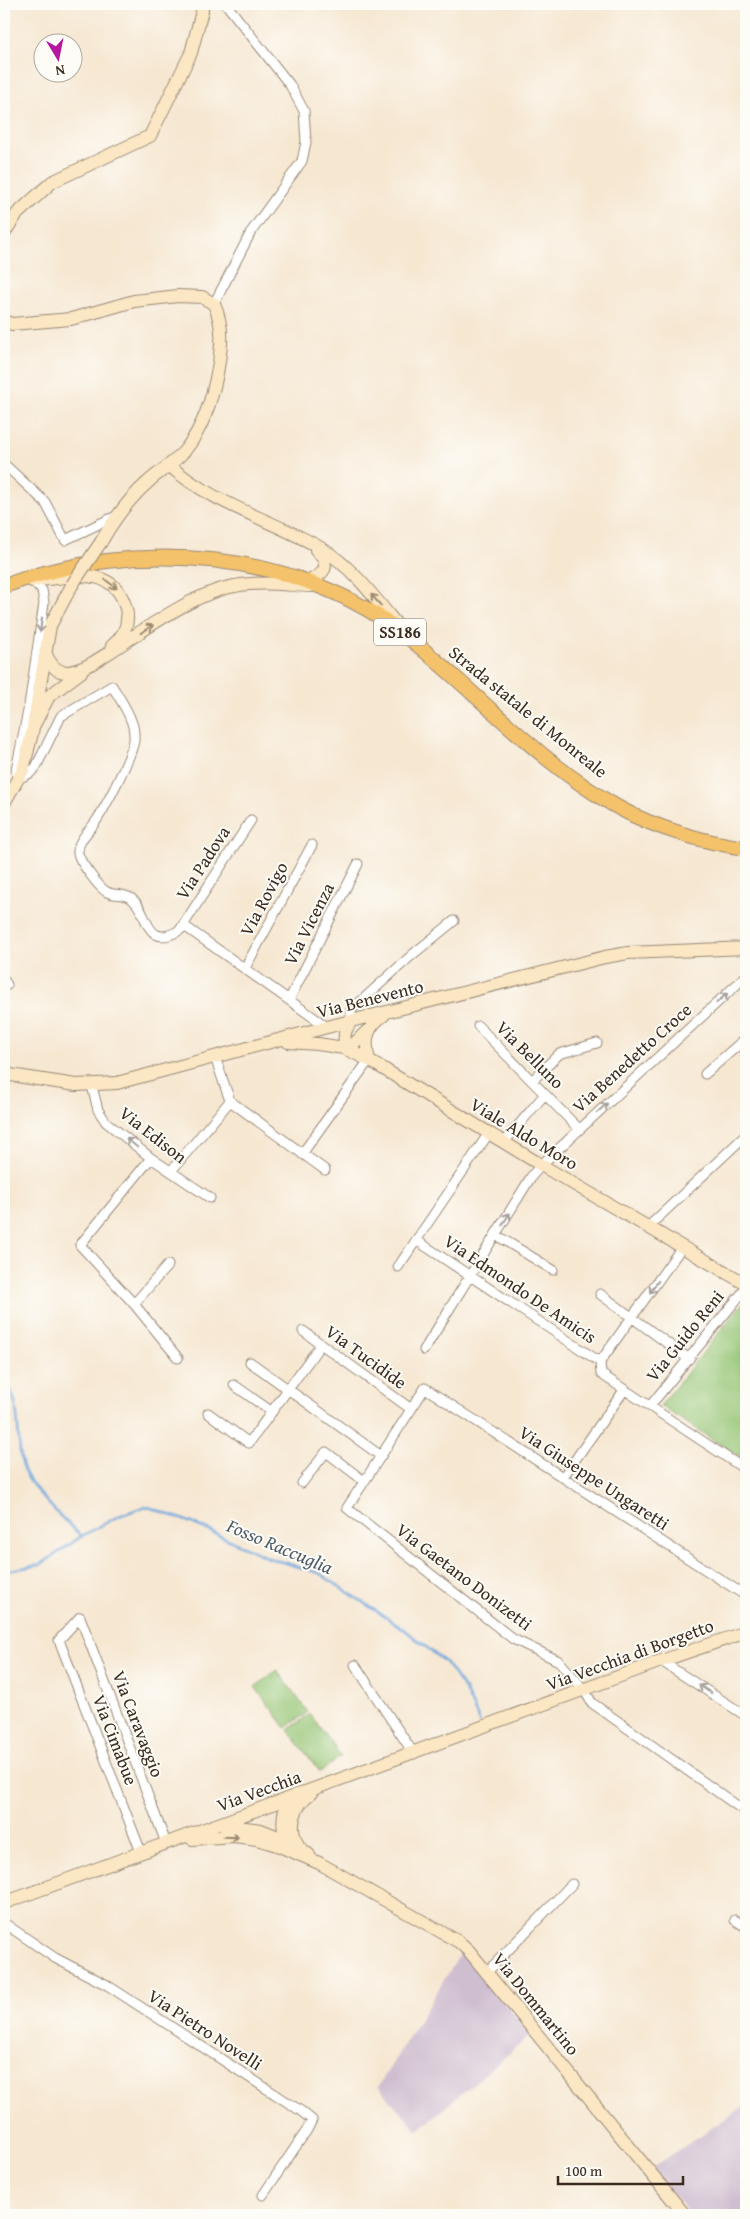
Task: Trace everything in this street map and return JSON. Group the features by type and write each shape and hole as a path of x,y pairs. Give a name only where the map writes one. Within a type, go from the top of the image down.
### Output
{"main road":[{"name":"Strada statale di Monreale","path":"8,584 77,564 157,557 205,559 229,563 262,569 311,584 336,593 382,618 408,637 539,751 578,782 614,804 666,828 719,844 746,848"}],"street":[{"path":"4,233 17,214 52,182 150,136 191,53 202,11 202,4"},
{"path":"4,803 23,770 34,724 50,626 72,585 116,516 149,482 170,466 186,448 208,413 223,340 214,304 251,232 302,161 306,142 304,111 290,85 226,4"},
{"path":"4,321 12,324 71,319 134,301 178,296 202,297 214,304"},
{"path":"4,464 45,502 66,540 116,516"},
{"path":"170,466 186,480 322,549 352,574 408,637"},
{"path":"34,724 49,696 61,685 91,664 183,607 219,590 251,584 311,584 324,572 325,566 322,556 302,540"},
{"path":"8,584 91,576 108,581 118,590 127,612 126,627 117,642 91,664 76,671 64,673 55,669 48,661 45,652"},
{"path":"18,779 16,770 44,603 42,590 32,581"},
{"path":"42,673 46,680 53,684 61,685"},
{"path":"18,779 36,767 61,716 112,686 132,723 134,743 97,820 80,843 78,854 83,864 104,890 109,893 128,896 136,902 149,930 158,934 167,934 180,930 183,925 327,1027"},
{"name":"Via Padova","path":"183,925 251,820"},
{"name":"Via Rovigo","path":"245,968 312,845"},
{"name":"Via Vicenza","path":"289,1000 358,864"},
{"path":"388,1012 375,1021 354,1044 344,1048 345,1032 350,1021 351,1010 412,955 454,921"},
{"name":"Via Benevento","path":"4,1074 92,1086 117,1084 350,1021 628,953 746,948"},
{"name":"Via Benedetto Croce","path":"424,1350 531,1177 541,1165 746,976"},
{"path":"4,980 7,985 4,988"},
{"name":"Via Belluno","path":"478,1026 579,1128"},
{"path":"302,1154 369,1060 366,1040 367,1031"},
{"path":"705,1074 746,1038"},
{"name":"Viale Aldo Moro","path":"275,1042 318,1044 344,1048 369,1060 541,1165 745,1282"},
{"path":"532,1081 559,1054 597,1043"},
{"path":"215,1057 230,1101 325,1170"},
{"name":"Via Edison","path":"92,1086 98,1110 106,1122 151,1158 210,1198"},
{"path":"504,1142 546,1094"},
{"path":"172,1171 230,1101"},
{"path":"398,1267 489,1133"},
{"path":"648,1227 746,1135"},
{"path":"151,1158 80,1245 134,1304 178,1358"},
{"path":"496,1236 553,1270"},
{"name":"Via Edmondo De Amicis","path":"416,1240 600,1362 601,1374 746,1470"},
{"path":"600,1362 682,1247"},
{"path":"134,1304 168,1265"},
{"name":"Via Guido Reni","path":"650,1406 689,1359 745,1282"},
{"path":"600,1294 689,1359"},
{"name":"Via Tucidide","path":"303,1331 411,1409"},
{"path":"208,1413 249,1443 269,1410 287,1390 321,1344"},
{"path":"250,1362 380,1456"},
{"path":"234,1385 269,1410"},
{"name":"Via Giuseppe Ungaretti","path":"411,1409 425,1388 746,1596"},
{"path":"563,1476 625,1389"},
{"path":"302,1483 326,1452 364,1481 411,1409"},
{"name":"Via Gaetano Donizetti","path":"364,1481 347,1508 513,1640 559,1661 584,1690 592,1704 746,1812"},
{"name":"Via Caravaggio","path":"59,1640 80,1617 166,1843"},
{"name":"Via Vecchia di Borgetto","path":"526,1712 661,1661 746,1632"},
{"name":"Via Cimabue","path":"59,1640 141,1852"},
{"path":"661,1661 746,1716"},
{"path":"355,1665 414,1754"},
{"name":"Via Vecchia","path":"4,1903 526,1712"},
{"path":"293,1846 293,1826 296,1809 307,1796 318,1788"},
{"path":"289,1798 284,1815 293,1846"},
{"path":"217,1824 261,1830 293,1846"},
{"path":"166,1843 206,1837 234,1836 293,1846"},
{"name":"Via Dommartino","path":"293,1846 319,1863 459,1942 487,1972 685,2215"},
{"path":"487,1972 572,1884"},
{"path":"735,1920 746,1927"},
{"name":"Via Pietro Novelli","path":"4,1923 55,1958 107,1985 312,2120 263,2195"}],"shaded area":[{"path":"462,1951 466,1955 466,1960 485,1978 484,1982 489,1989 494,1989 531,2035 418,2130 378,2087"},
{"path":"746,2105 746,2215 691,2215 652,2168"}],"green space":[{"path":"746,1299 746,1461 660,1406"},
{"path":"277,1670 308,1712 286,1728 255,1687"},
{"path":"310,1714 341,1756 320,1772 288,1730"}],"waterway":[{"name":"Fosso Raccuglia","path":"4,1382 14,1400 19,1448 24,1470 33,1486 67,1523 82,1536"},
{"name":"Fosso Raccuglia","path":"4,1571 40,1565 82,1536 119,1516 146,1506 192,1523 269,1558 319,1573 405,1630 445,1662 465,1690 480,1722"}]}
